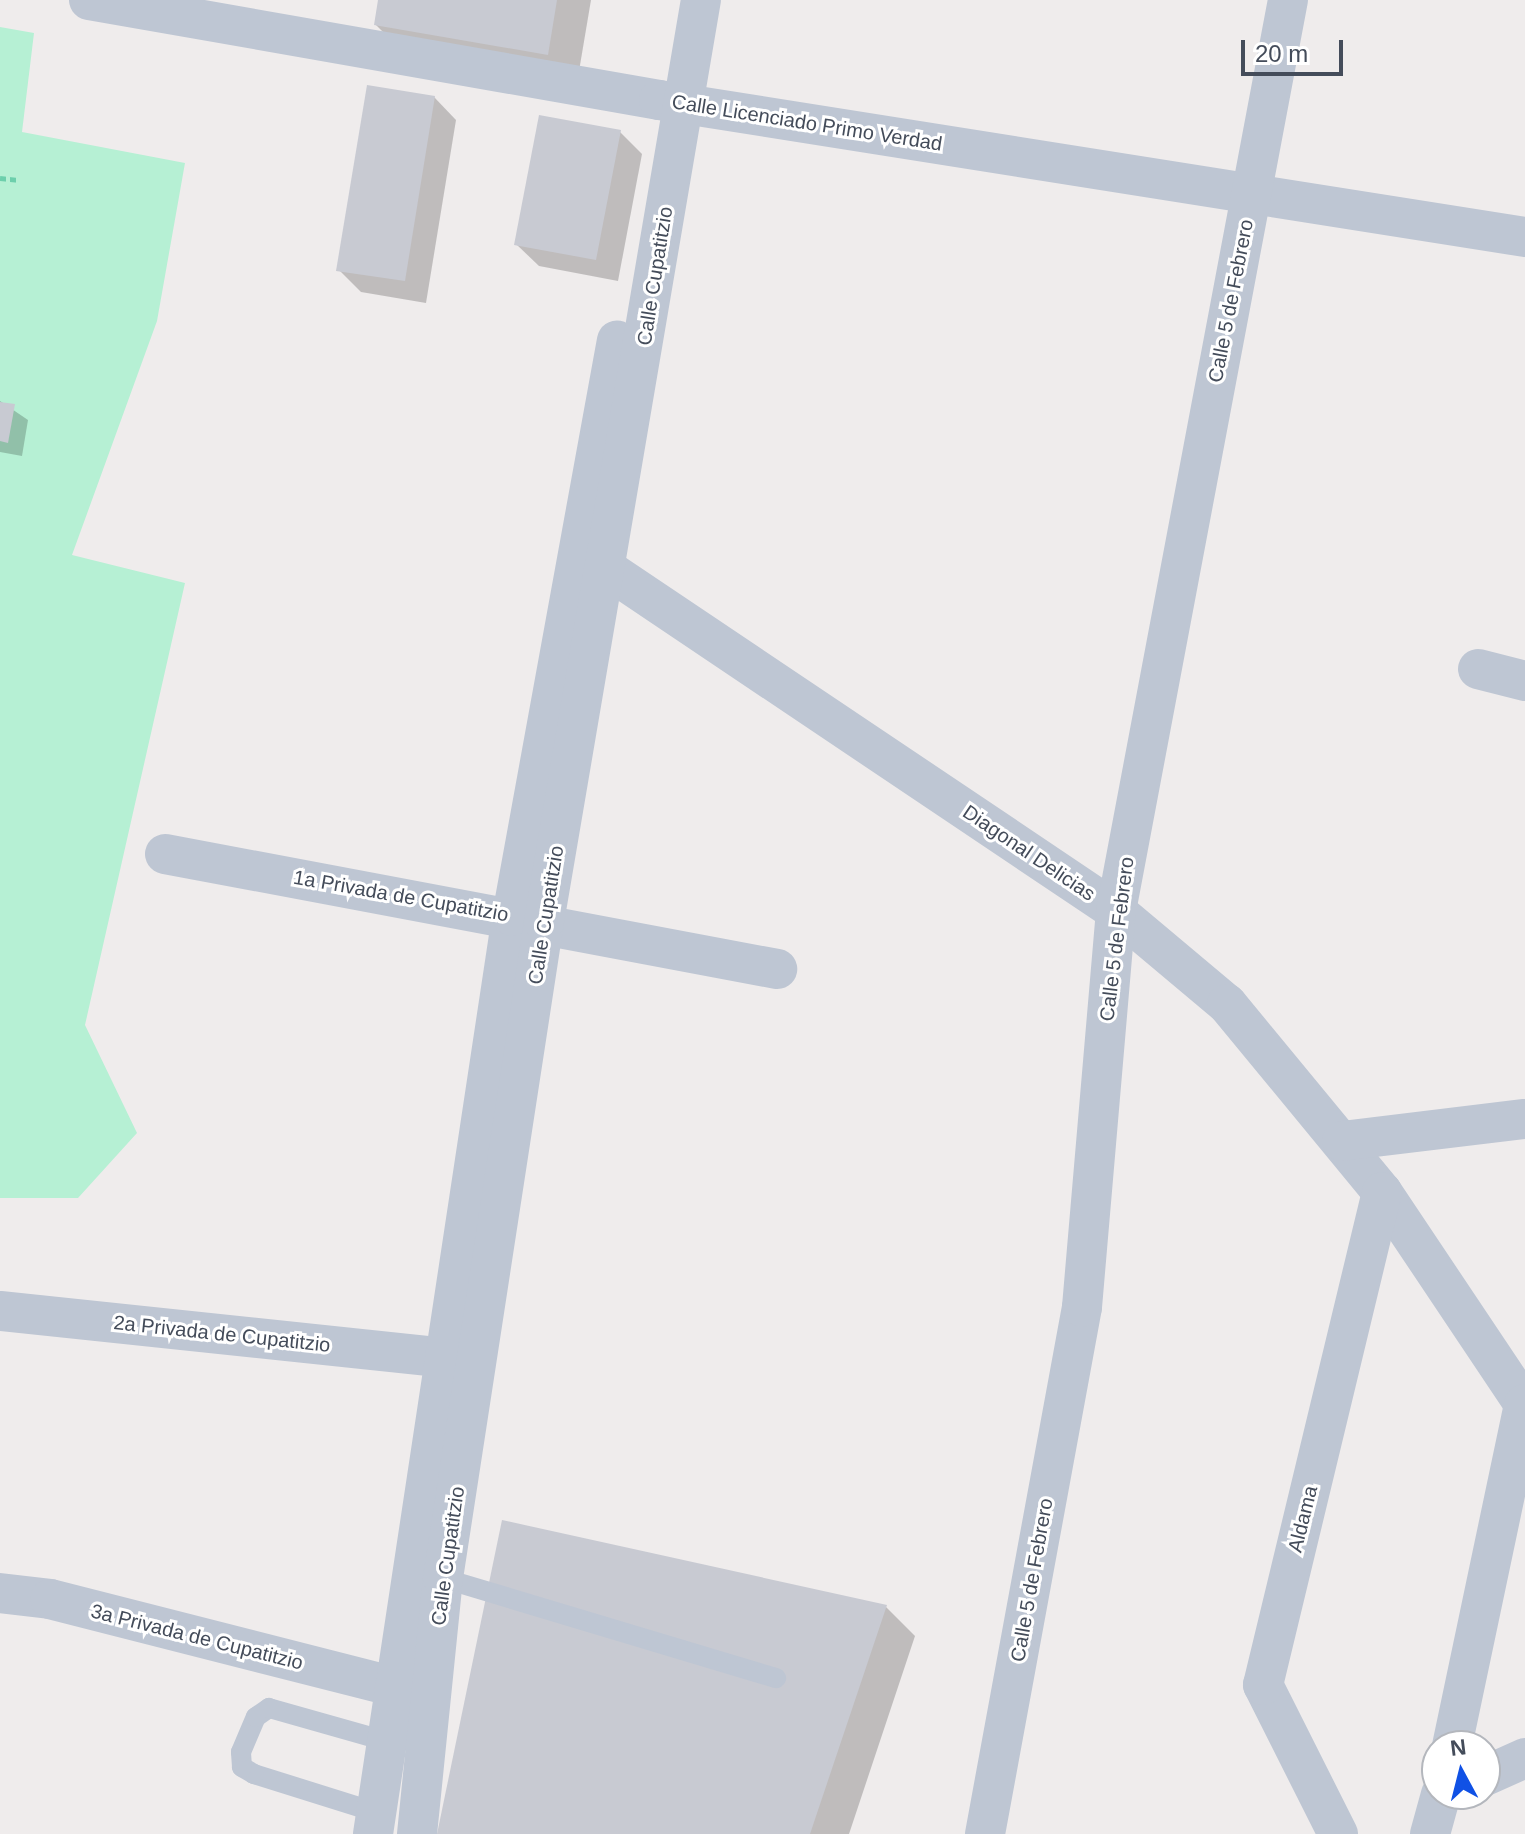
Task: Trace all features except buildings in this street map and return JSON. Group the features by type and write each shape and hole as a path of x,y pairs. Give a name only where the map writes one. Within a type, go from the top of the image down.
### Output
{"street":[{"name":"Calle Cupatitzio","path":"374,1823 394,1687 427,1574 528,919 672,101 701,0"},
{"name":"Calle 5 de Febrero","path":"985,1834 1082,1307 1116,911 1288,0"},
{"name":"Calle Licenciado Primo Verdad","path":"101,1 672,101 1525,237"},
{"name":"Diagonal Delicias","path":"592,559 1116,911 1227,1004 1382,1192 1524,1405"},
{"path":"1478,669 1525,681"},
{"name":"1a Privada de Cupatitzio","path":"165,854 528,919 777,969"},
{"path":"1342,1141 1525,1119"},
{"name":"Aldama","path":"1338,1834 1263,1685 1382,1192"},
{"name":"2a Privada de Cupatitzio","path":"0,1311 460,1359"},
{"path":"1455,1730 1524,1405"},
{"name":"Calle Cupatitzio","path":"417,1834 424,1751 427,1574"},
{"name":"3a Privada de Cupatitzio","path":"0,1593 50,1599 394,1687"},
{"path":"1501,1769 1525,1758"},
{"path":"1430,1834 1437,1810"}],"lane":[{"path":"427,1574 776,1678"},
{"path":"374,1823 242,1767 241,1752 256,1717 269,1708 424,1751"}],"path":[{"path":"0,178 18,180"}],"green space":[{"path":"0,27 34,33 22,132 185,163 157,321 72,555 185,583 85,1025 137,1133 78,1198 0,1198"}]}
